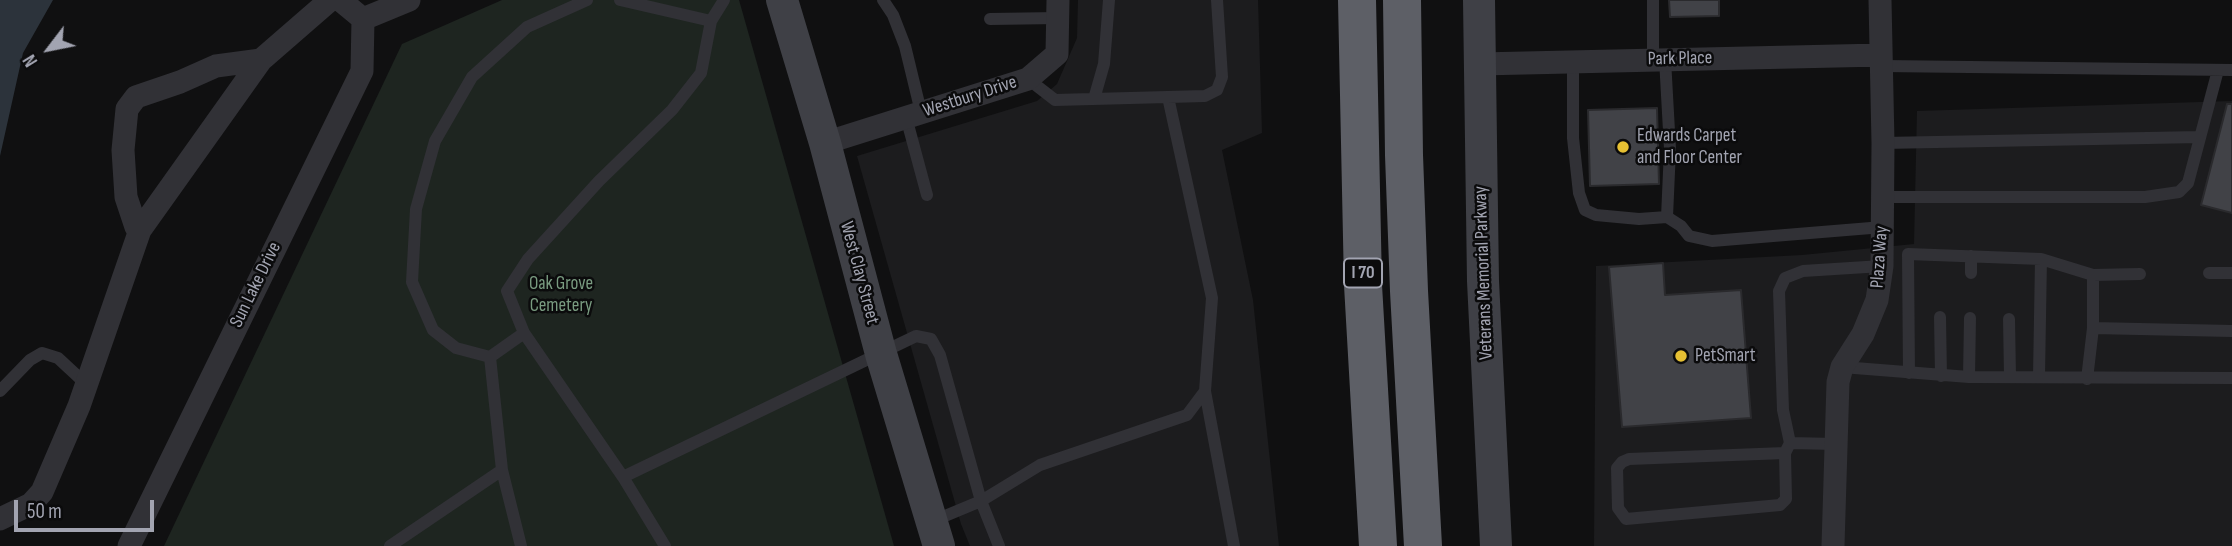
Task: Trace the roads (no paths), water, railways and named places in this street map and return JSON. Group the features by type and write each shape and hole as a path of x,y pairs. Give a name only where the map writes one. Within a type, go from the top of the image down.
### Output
{"highway":[{"name":"I 70","path":"1357,0 1363,285 1378,546"},
{"name":"I 70","path":"1402,0 1408,264 1423,546"}],"main road":[{"name":"West Clay Street","path":"782,0 825,143 881,354 934,534"},
{"name":"Veterans Memorial Parkway","path":"1479,0 1483,281 1496,546"}],"street":[{"path":"0,519 31,504 43,492 79,406 141,230 261,60 330,0"},
{"path":"340,0 363,19 409,0"},
{"name":"Plaza Way","path":"1833,546 1838,382 1842,367 1863,334 1877,300 1882,267 1880,0"},
{"name":"Westbury Drive","path":"825,143 1028,79 1057,54 1058,9"},
{"name":"Sun Lake Drive","path":"129,546 362,71 363,19"},
{"name":"Park Place","path":"1479,64 1659,59 1882,61"},
{"path":"141,230 136,227 127,197 122,150 127,108 136,97 216,66 261,60"}],"lane":[{"path":"490,357 456,348 433,330 412,282 416,209 435,141 472,77 527,27 587,0"},
{"path":"620,0 711,20"},
{"path":"665,546 623,477 524,333 507,290 536,249 599,181 672,110 701,73 711,20 724,0"},
{"path":"883,0 893,15 905,46 913,115 928,195"},
{"path":"1094,99 1104,64 1109,0"},
{"path":"1028,79 1055,100 1205,96 1217,90 1222,76 1217,0"},
{"path":"1653,0 1670,149 1667,217"},
{"path":"990,19 1058,9"},
{"path":"1573,61 1573,138 1579,193 1585,210 1596,215 1639,219 1667,217 1681,226 1689,236 1712,241 1883,227"},
{"path":"1882,61 2232,69"},
{"path":"1883,197 2172,195 2188,183 2218,69"},
{"path":"1168,97 1212,298 1205,391 1234,546"},
{"path":"1883,143 2200,137"},
{"path":"1909,373 1908,254 2041,259 2093,275 2140,274"},
{"path":"1938,254 1940,270"},
{"path":"1971,256 1971,273"},
{"path":"2009,258 2009,273"},
{"path":"2039,376 2041,259"},
{"path":"1835,444 1787,448 1629,459 1617,468 1618,508 1626,519 1780,506 1786,499 1787,448 1779,291 1786,278 1803,271 1882,267"},
{"path":"2209,273 2232,273"},
{"path":"2087,379 2093,328 2093,275"},
{"path":"1940,317 1941,376"},
{"path":"1969,377 1970,318"},
{"path":"2009,318 2010,376"},
{"path":"2093,328 2232,331"},
{"path":"490,357 524,333"},
{"path":"623,477 916,336 931,339 940,355 981,501 999,546"},
{"path":"0,391 30,360 42,352 58,358 86,384"},
{"path":"490,357 502,470 521,546"},
{"path":"1842,367 1969,377 2232,378"},
{"path":"934,534 1040,465 1187,415 1205,391"},
{"path":"390,546 502,470"}],"place":[{"name":"Edwards Carpet and Floor Center","path":"1623,147"},
{"name":"PetSmart","path":"1681,356"}],"park label":[{"name":"Oak Grove Cemetery","path":"561,295"}]}
